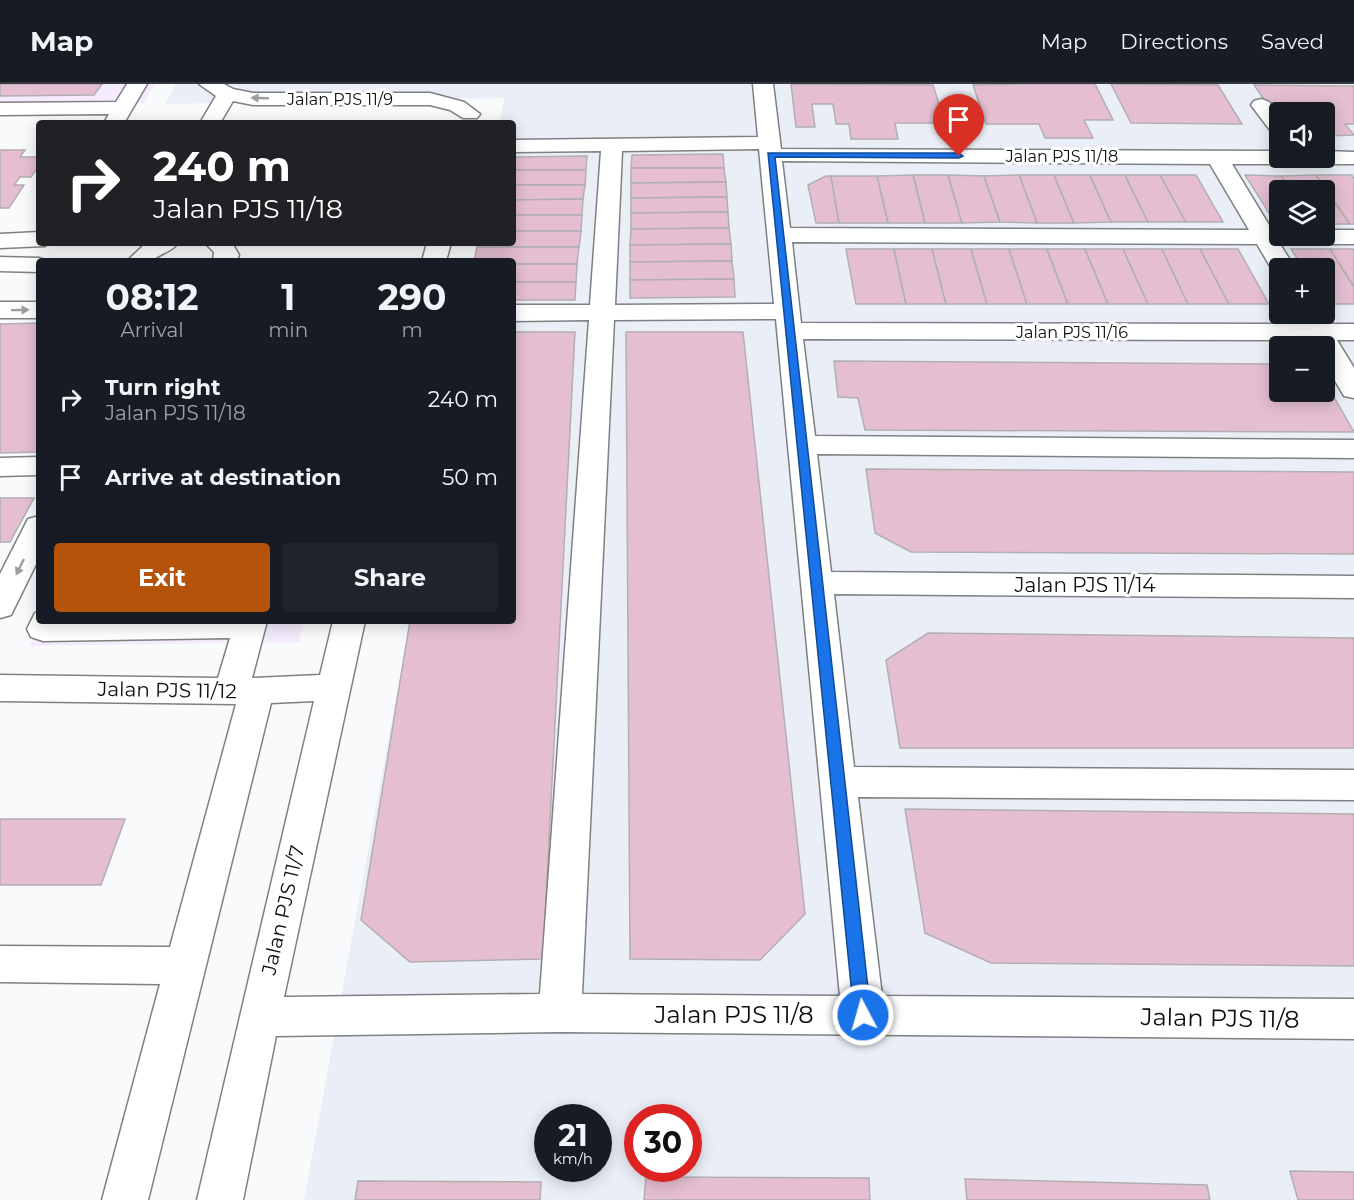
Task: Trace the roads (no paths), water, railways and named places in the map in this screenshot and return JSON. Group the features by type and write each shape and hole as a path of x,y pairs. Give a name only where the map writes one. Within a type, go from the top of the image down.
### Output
{"street":[{"path":"0,109 119,116 137,84"},
{"name":"Jalan PJS 11/9","path":"209,84 227,94 253,99 327,91 424,99 457,106 469,119"},
{"path":"763,84 863,1015"},
{"path":"424,99 465,90 469,119"},
{"path":"212,120 227,94"},
{"path":"1261,105 1269,116"},
{"path":"560,1013 612,145"},
{"name":"Jalan PJS 11/18","path":"516,146 612,145 1269,158"},
{"path":"1217,157 1276,258"},
{"name":"Jalan PJS 11/18","path":"1335,158 1354,158"},
{"path":"779,235 1354,237"},
{"path":"0,241 36,241"},
{"path":"137,258 158,246"},
{"path":"0,264 36,265"},
{"path":"0,310 36,310"},
{"name":"Jalan PJS 11/16","path":"516,313 602,313 789,321 1269,323"},
{"path":"1316,324 1354,390"},
{"name":"Jalan PJS 11/16","path":"1319,324 1354,332"},
{"path":"802,446 1354,449"},
{"path":"0,467 36,466"},
{"path":"0,478 36,478"},
{"path":"0,607 36,532"},
{"name":"Jalan PJS 11/14","path":"816,583 1354,587"},
{"path":"45,624 43,629 250,624 244,691 186,966 125,1200"},
{"name":"Jalan PJS 11/7","path":"220,1200 348,624"},
{"name":"Jalan PJS 11/12","path":"0,688 244,691 333,687"},
{"path":"838,782 1354,785"},
{"path":"0,964 186,966"},
{"name":"Jalan PJS 11/8","path":"259,1017 560,1013 1354,1019"}]}
